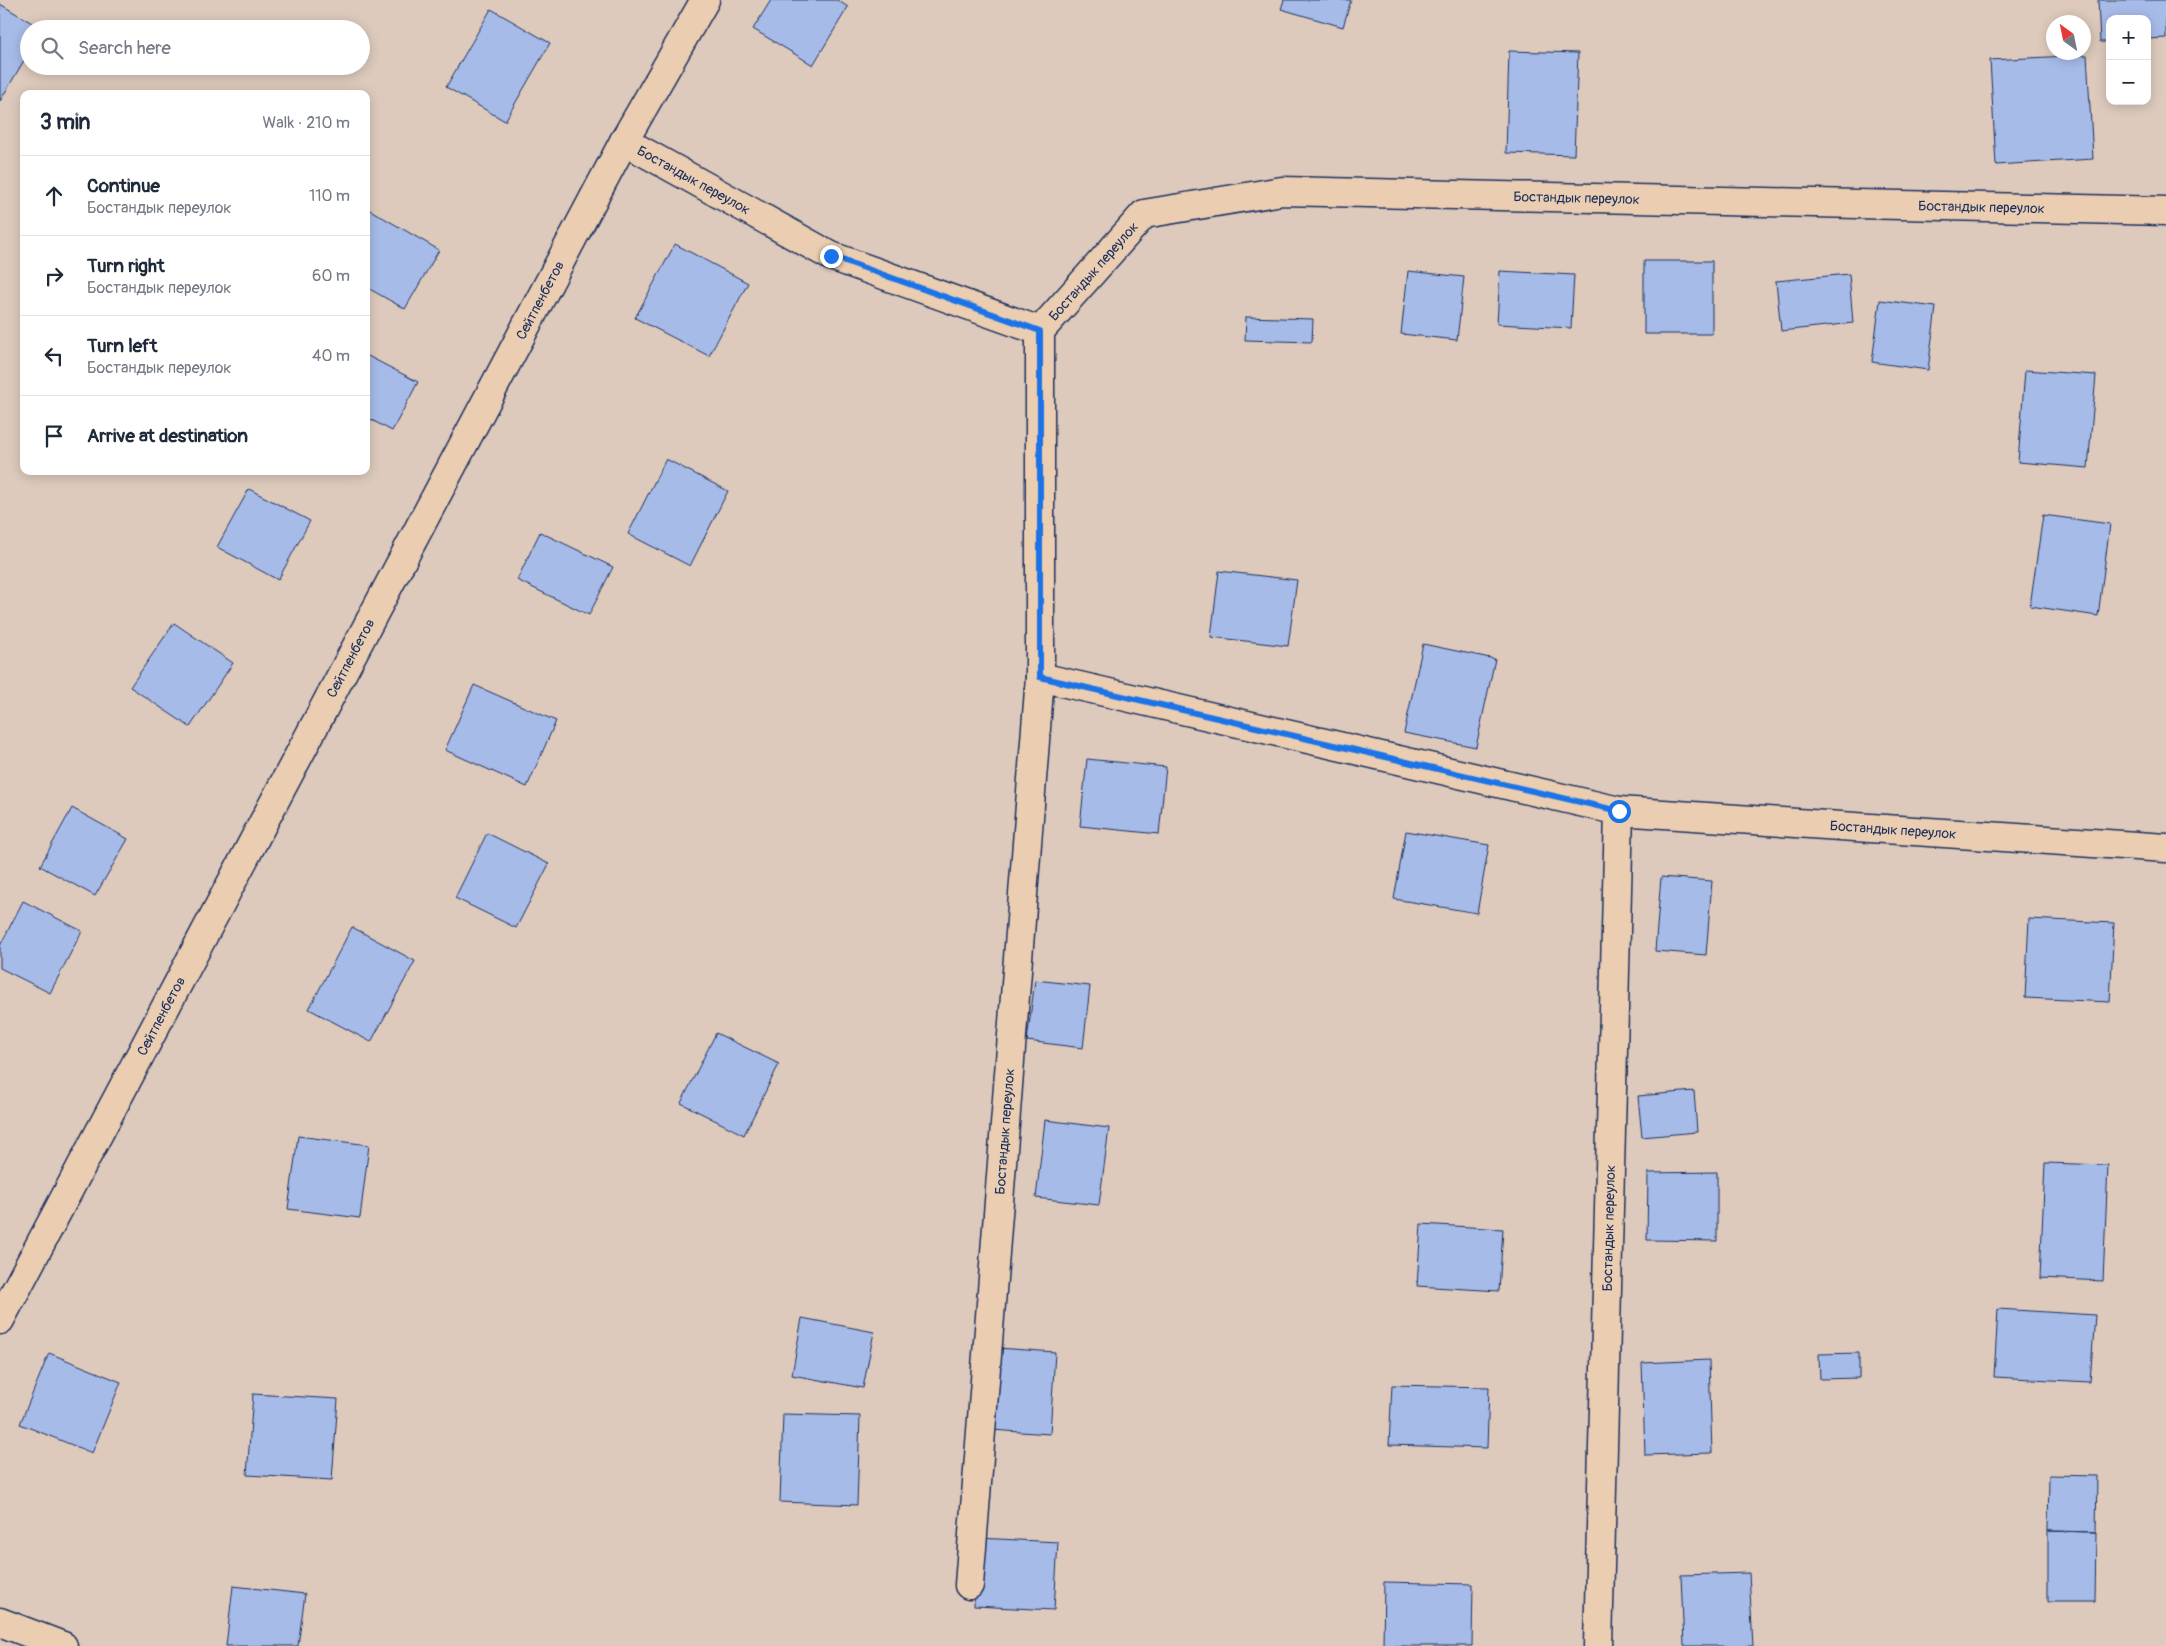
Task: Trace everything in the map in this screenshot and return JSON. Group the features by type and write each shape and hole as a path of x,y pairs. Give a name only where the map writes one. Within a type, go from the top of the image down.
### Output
{"street":[{"name":"Сейтпенбетов","path":"0,1320 624,141 704,0"},
{"name":"Бостандык переулок","path":"624,141 831,256 1040,331"},
{"name":"Бостандык переулок","path":"969,1585 1040,677 1040,331 1144,214 1282,191 2166,211"},
{"name":"Бостандык переулок","path":"1040,677 1619,811 2166,848"},
{"name":"Бостандык переулок","path":"1598,1646 1619,811"},
{"path":"0,1622 63,1646"}],"building":[{"path":"771,0 837,0 848,7 813,65 753,29"},
{"path":"1284,0 1351,0 1343,27 1281,9"},
{"path":"2098,0 2166,0 2166,38 2151,39 2151,15 2106,15 2106,42 2100,42"},
{"path":"0,4 27,20 20,20 20,67 0,101"},
{"path":"491,9 550,43 505,121 446,87"},
{"path":"1509,51 1578,53 1574,155 1506,153"},
{"path":"2046,57 2046,60 2087,60 2093,159 1996,165 1990,60"},
{"path":"370,210 439,250 405,309 370,289"},
{"path":"675,244 748,283 709,356 635,318"},
{"path":"1644,261 1712,261 1712,334 1644,334"},
{"path":"1408,271 1464,277 1457,340 1401,334"},
{"path":"1500,271 1574,275 1571,328 1497,324"},
{"path":"1849,274 1853,323 1781,331 1776,281"},
{"path":"1880,300 1936,307 1928,370 1872,362"},
{"path":"1246,317 1313,319 1312,342 1245,340"},
{"path":"370,357 418,382 392,431 370,419"},
{"path":"2025,370 2096,375 2088,468 2018,462"},
{"path":"666,459 728,491 690,566 628,534"},
{"path":"249,489 310,521 278,580 217,547"},
{"path":"2043,515 2110,524 2098,616 2030,606"},
{"path":"540,532 613,567 589,615 517,580"},
{"path":"1219,571 1297,580 1288,646 1211,637"},
{"path":"174,623 233,663 190,727 130,687"},
{"path":"1423,644 1495,659 1476,747 1404,733"},
{"path":"474,685 556,721 527,787 445,750"},
{"path":"1087,759 1166,767 1159,834 1080,826"},
{"path":"72,808 128,839 95,896 40,866"},
{"path":"1406,831 1489,845 1477,913 1394,899"},
{"path":"487,833 549,864 516,928 455,898"},
{"path":"1661,877 1712,881 1706,955 1655,951"},
{"path":"23,901 82,931 50,993 0,968 0,946"},
{"path":"2029,919 2114,923 2110,1002 2025,998"},
{"path":"352,927 415,961 371,1042 309,1009"},
{"path":"1035,980 1090,986 1083,1048 1027,1041"},
{"path":"716,1033 779,1064 744,1135 681,1103"},
{"path":"1694,1091 1697,1132 1642,1137 1638,1096"},
{"path":"1045,1120 1109,1128 1099,1205 1036,1198"},
{"path":"298,1136 369,1145 360,1218 288,1209"},
{"path":"2045,1163 2108,1165 2103,1281 2040,1278"},
{"path":"1717,1172 1717,1241 1647,1240 1648,1173"},
{"path":"1421,1224 1503,1229 1499,1291 1417,1286"},
{"path":"1998,1309 2095,1315 2090,1382 1994,1377"},
{"path":"802,1318 874,1332 863,1388 792,1375"},
{"path":"997,1348 1055,1352 1050,1434 991,1430"},
{"path":"49,1353 121,1382 92,1453 20,1424"},
{"path":"1859,1353 1859,1378 1820,1379 1819,1354"},
{"path":"1709,1360 1712,1453 1645,1455 1642,1363"},
{"path":"1392,1385 1489,1387 1487,1448 1389,1445"},
{"path":"253,1394 338,1399 332,1480 247,1475"},
{"path":"783,1414 860,1416 857,1505 780,1502"},
{"path":"2049,1475 2097,1476 2096,1532 2048,1531"},
{"path":"2048,1531 2096,1532 2095,1602 2048,1602"},
{"path":"978,1538 1058,1542 1054,1610 974,1606"},
{"path":"1749,1573 1753,1646 1684,1646 1681,1575"},
{"path":"1384,1582 1473,1584 1472,1646 1383,1646"},
{"path":"233,1586 305,1594 298,1646 226,1646"}],"route":[{"path":"831,256 1040,331 1040,677 1619,811"}]}
